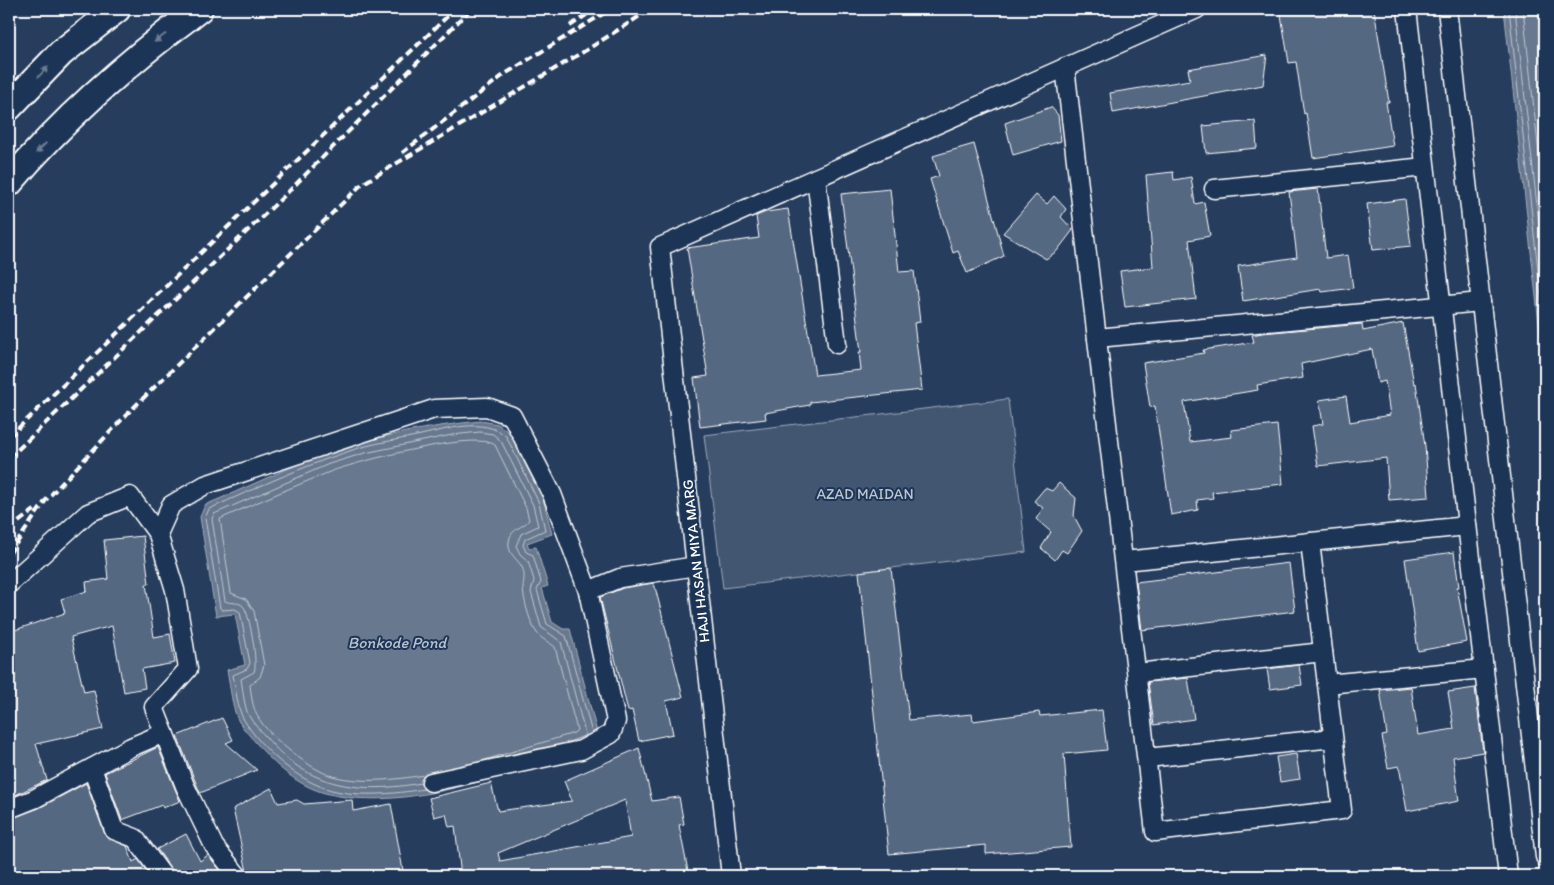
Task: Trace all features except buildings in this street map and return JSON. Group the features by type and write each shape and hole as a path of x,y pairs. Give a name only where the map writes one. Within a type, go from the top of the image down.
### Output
{"main road":[{"path":"9,107 61,53 117,9"},
{"path":"9,183 94,94 150,46 199,9"}],"street":[{"path":"837,344 816,178 1198,9"},
{"path":"1407,9 1508,876"},
{"path":"1446,9 1545,857"},
{"path":"1066,67 1155,832 1342,810 1310,542"},
{"path":"1214,189 1425,166"},
{"name":"HAJI HASAN MIYA MARG","path":"730,876 660,246 816,178"},
{"path":"1097,338 1481,302"},
{"path":"158,534 171,505 205,485 434,409 487,407 512,416 552,494 588,591 616,721 611,734 581,750 431,782"},
{"path":"9,584 88,513 130,496 158,534 175,590 188,669 154,707 185,786 214,846 238,876"},
{"path":"1124,561 1467,526"},
{"path":"588,591 620,578 696,566"},
{"path":"1137,673 1323,652"},
{"path":"1327,684 1484,669"},
{"path":"9,808 34,799 131,747 164,734"},
{"path":"1146,758 1333,738"},
{"path":"92,768 114,830 134,838 163,876"}],"green space":[{"name":"AZAD MAIDAN","path":"1008,399 1026,552 723,588 704,435"}],"water":[{"path":"1504,9 1545,9 1545,378"},
{"name":"Bonkode Pond","path":"481,421 498,424 510,433 544,502 552,534 527,543 529,548 536,547 548,586 542,588 552,622 563,629 570,629 598,736 581,750 488,779 421,795 356,798 315,790 288,774 272,760 246,731 237,717 227,670 245,665 235,614 216,616 200,517 205,505 297,465 347,447 403,433"}],"railway":[{"path":"9,437 455,9"},
{"path":"9,458 284,196 471,9"},
{"path":"570,26 595,9"},
{"path":"402,153 505,74 611,9"},
{"path":"9,554 46,500 129,412 362,184 588,49 651,9"},
{"path":"9,529 37,508"}]}
